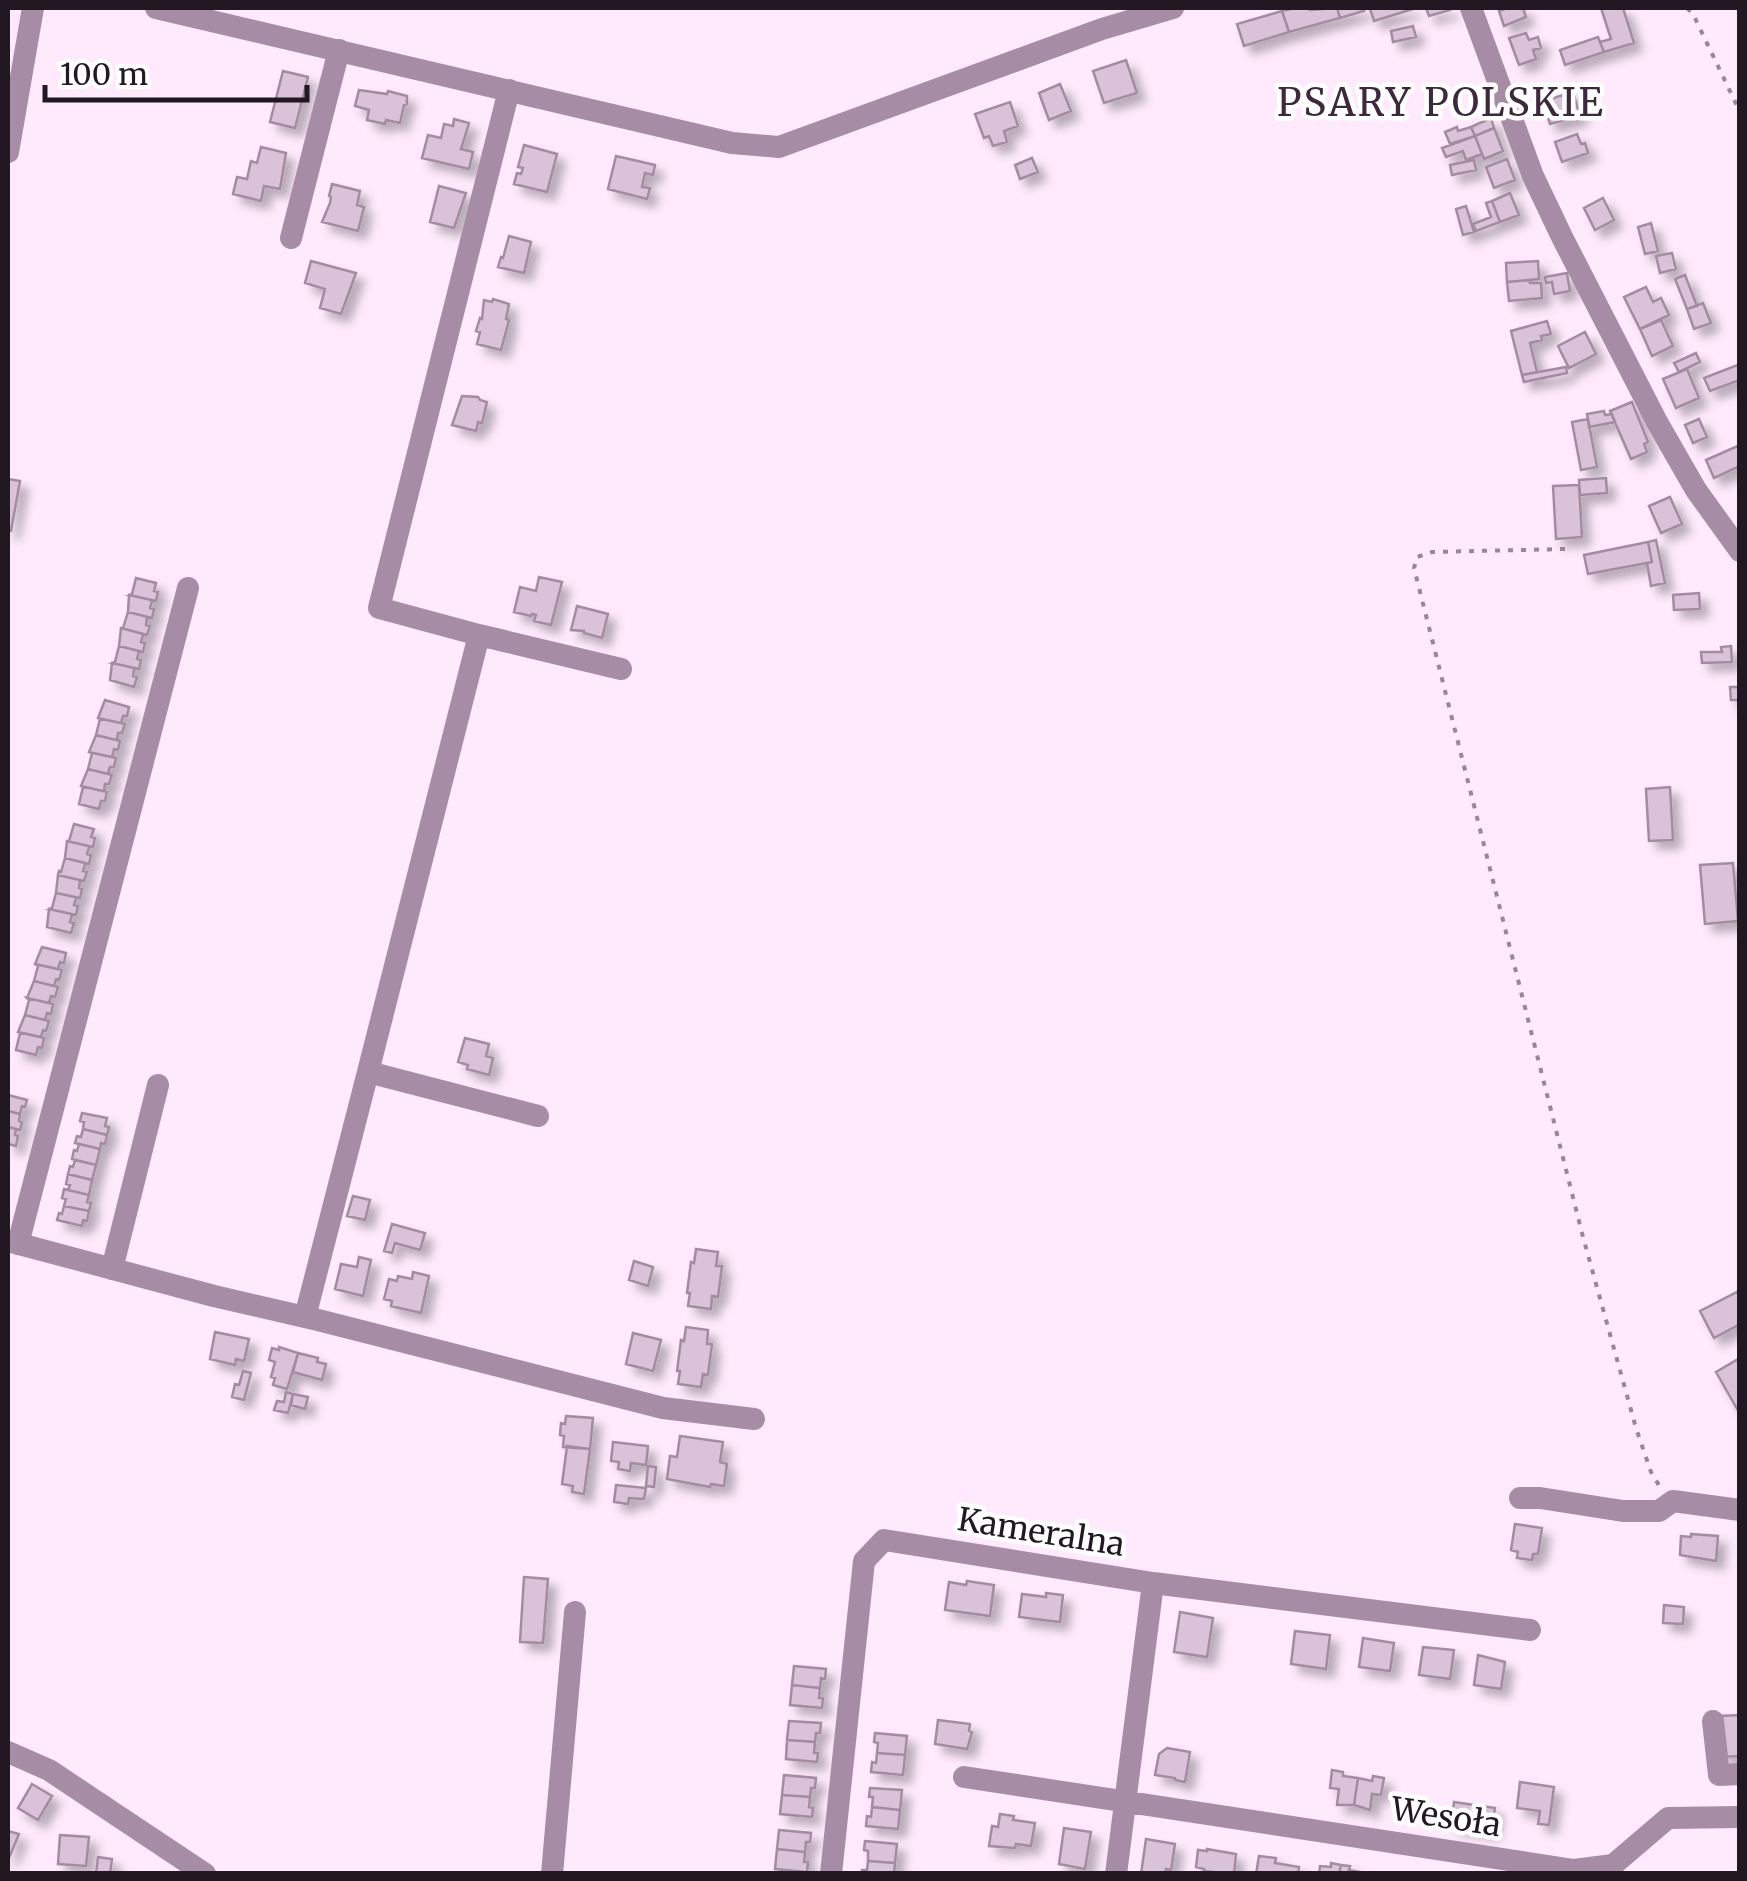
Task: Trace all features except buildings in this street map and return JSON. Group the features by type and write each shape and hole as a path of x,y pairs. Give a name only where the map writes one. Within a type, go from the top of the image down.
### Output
{"street":[{"path":"8,152 32,8"},
{"path":"156,8 732,142 779,147 1173,8"},
{"path":"1471,8 1533,176 1562,237 1657,422 1696,490 1740,551"},
{"path":"291,238 339,50"},
{"path":"509,90 379,608 621,669"},
{"path":"188,588 13,1242 663,1408 754,1419"},
{"path":"305,1317 479,636"},
{"path":"368,1072 538,1116"},
{"path":"112,1268 158,1085"},
{"path":"1520,1498 1623,1511 1659,1511 1673,1502 1740,1510"},
{"name":"Kameralna","path":"831,1874 864,1561 884,1540 1153,1584 1530,1630"},
{"path":"1116,1874 1153,1584"},
{"path":"552,1874 575,1612"},
{"path":"1713,1722 1719,1775 1740,1774"},
{"path":"8,1752 49,1770 205,1874"},
{"name":"Wesoła","path":"964,1777 1574,1870 1613,1865 1668,1818 1740,1817"}],"path":[{"path":"1687,8 1740,112"},
{"path":"1566,549 1432,552 1417,557 1414,568 1621,1376 1651,1472 1673,1502"}],"district":[{"name":"PSARY POLSKIE","path":"1441,102"}]}
